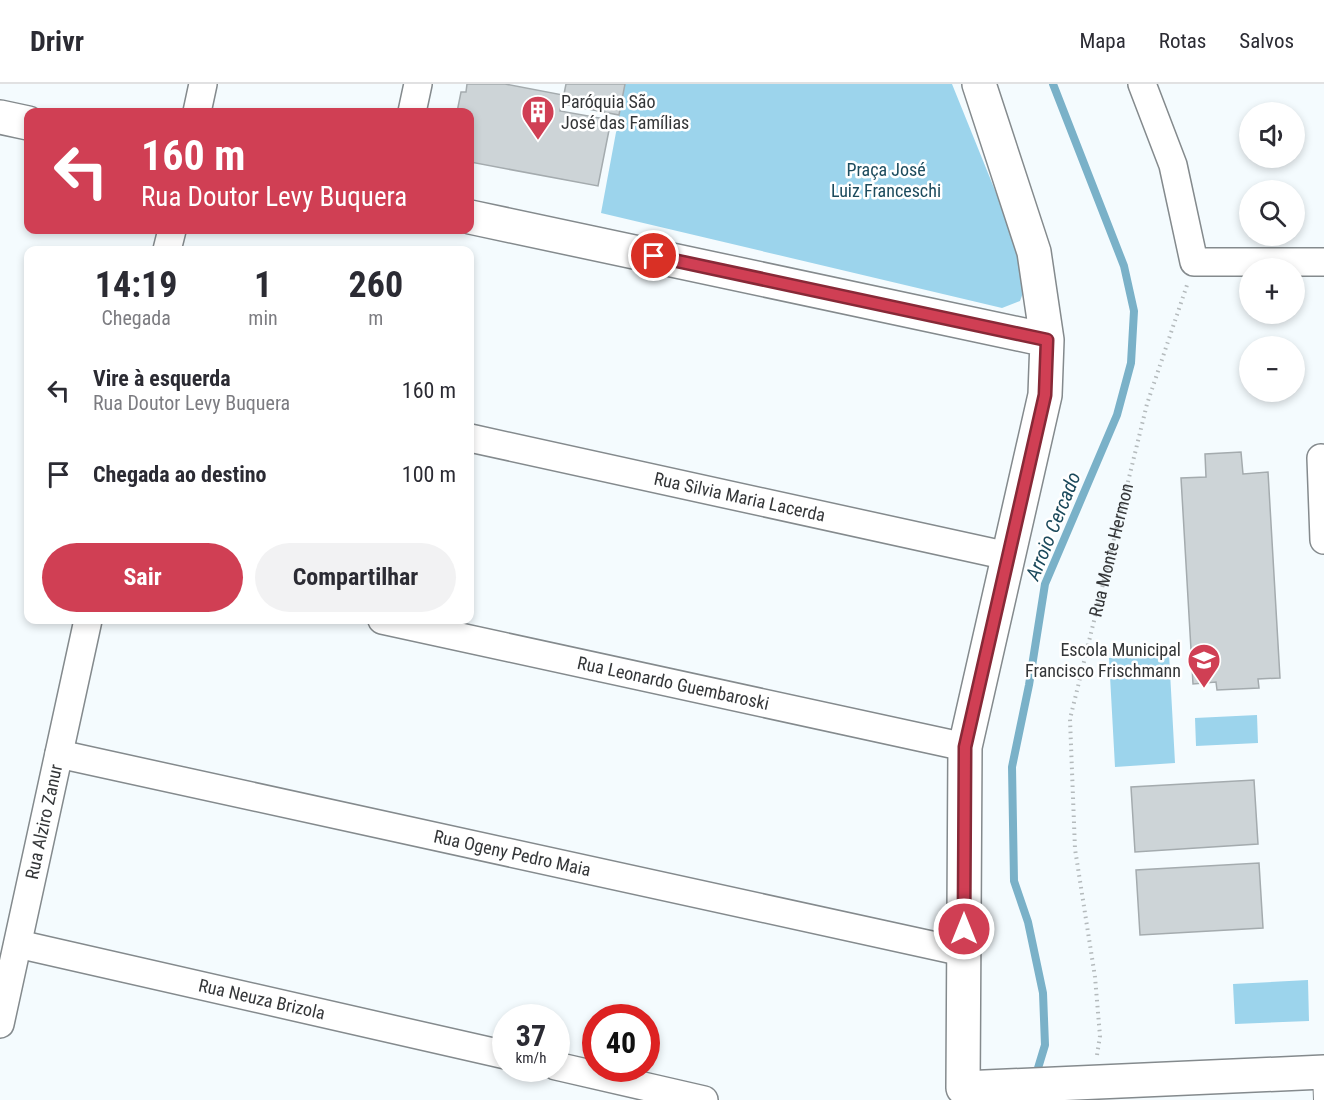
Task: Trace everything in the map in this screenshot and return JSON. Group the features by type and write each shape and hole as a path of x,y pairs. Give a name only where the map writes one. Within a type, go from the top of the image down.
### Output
{"street":[{"path":"198,108 202,84"},
{"path":"413,108 418,84"},
{"path":"979,84 1034,252 1047,340 1045,395 965,747 963,952 958,1094 1010,1086 1080,1089 1322,1081"},
{"path":"1142,84 1173,165 1194,262 1324,262"},
{"path":"0,117 24,122"},
{"path":"474,218 1047,340"},
{"name":"Rua Silvia Maria Lacerda","path":"474,439 1008,556"},
{"path":"1321,458 1324,540"},
{"name":"Rua Alziro Zanur","path":"0,1024 87,624"},
{"name":"Rua Leonardo Guembaroski","path":"400,624 965,747"},
{"name":"Rua Ogeny Pedro Maia","path":"59,754 963,952"},
{"name":"Rua Neuza Brizola","path":"18,944 492,1052"},
{"path":"570,1069 704,1100"}],"path":[{"name":"Rua Monte Hermon","path":"1080,1089 1100,1036 1095,977 1075,849 1070,719 1147,404 1194,262"}],"green space":[{"name":"Praça José Luiz Franceschi","path":"625,84 952,84 1024,262 1027,282 1020,301 1002,308 601,213"},
{"path":"1169,654 1175,763 1115,767 1109,658"},
{"path":"1257,715 1258,743 1196,746 1195,718"},
{"path":"1308,980 1309,1021 1235,1024 1233,984"}],"building":[{"name":"Paróquia São José das Famílias","path":"467,84 505,84 563,95 560,111 611,120 598,186 474,163 474,108 458,108 461,92 466,92"},
{"path":"566,84 625,84 619,115 562,104"},
{"path":"1241,452 1243,474 1268,472 1280,678 1258,679 1259,688 1217,690 1216,682 1193,684 1181,478 1206,477 1205,454"},
{"path":"1254,780 1258,844 1135,852 1131,787"},
{"path":"1259,863 1263,928 1140,935 1136,870"}],"waterway":[{"name":"Arroio Cercado","path":"1035,1078 1045,1045 1043,993 1028,922 1014,881 1012,767 1029,685 1045,584 1117,415 1131,363 1134,311 1124,266 1053,84"}],"place":[{"name":"Paróquia São José das Famílias","path":"538,141"},
{"name":"Escola Municipal Francisco Frischmann","path":"1204,689"}],"route":[{"path":"654,256 1047,340 1045,395 965,747 964,929"}]}
